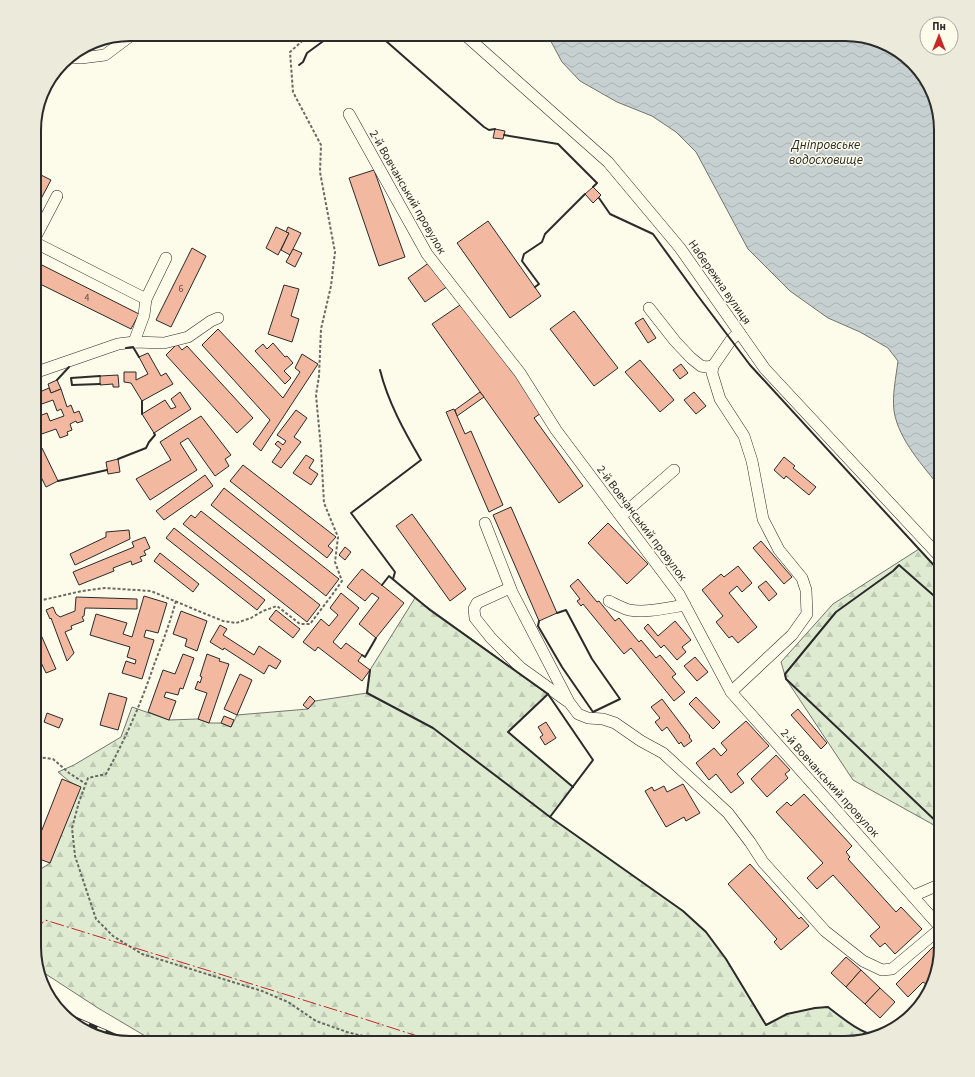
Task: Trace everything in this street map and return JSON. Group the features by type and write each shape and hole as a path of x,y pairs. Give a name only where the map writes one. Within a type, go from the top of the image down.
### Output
{"street":[{"name":"Набережна вулиця","path":"472,41 608,162 680,248 765,370 934,551"},
{"path":"78,58 105,55 123,42"},
{"name":"2-й Вовчанський провулок","path":"349,114 427,254 520,372 556,430 679,594 731,692 934,920"},
{"path":"41,227 57,196"},
{"path":"41,245 146,299"},
{"path":"134,342 144,315 146,299 166,258"},
{"path":"649,308 675,341 691,358 701,366 713,366"},
{"path":"41,371 118,344 134,342 164,343 188,338 211,321 218,318"},
{"path":"731,692 792,636 806,614 806,590 802,578 779,550 763,519 750,455 744,436 720,399 712,373 713,366 731,340 739,332"},
{"path":"621,516 674,470"},
{"path":"486,523 510,588 569,702 578,714 588,718 603,719 615,723 641,741 663,753 728,813 763,862 825,931 863,961 882,970 892,969 934,934"},
{"path":"510,588 477,603 474,609 475,618 491,638 521,668 569,702"},
{"path":"609,601 628,609 640,611 663,609 685,604"},
{"path":"913,896 934,887"}],"path":[{"path":"41,600 82,591 105,588 151,591 196,610 236,623 277,606 300,624 310,624 342,581 335,562 338,536 324,503 316,395 319,376 321,329 335,252 320,172 321,145 293,92 290,52 302,41"},
{"path":"176,601 141,703 120,749 106,774 88,778 79,802 72,828 76,856 96,919 113,936 142,954 262,992 288,1002 316,1021 364,1036"},
{"path":"41,758 53,759 69,773 86,784"}],"green space":[{"path":"919,549 934,565 934,825 853,780 786,679 781,662 833,604"},
{"path":"415,598 548,694 508,732 573,787 550,817 683,911 706,932 726,959 766,1025 787,1014 815,1008 828,1007 858,1029 868,1033 845,1036 145,1036 46,974 41,947 41,869 50,863 80,787 70,782 58,772 74,765 121,737 132,707 169,720 198,719 209,723 221,723 231,727 237,715 308,709 315,701 367,693 370,670"}],"water":[{"name":"Дніпровське водосховище","path":"551,41 851,41 868,44 884,50 899,59 908,67 916,76 925,91 931,107 934,130 934,480 906,443 897,422 894,411 894,386 898,361 888,348 860,332 828,318 790,291 748,249 696,152 676,132 652,116 617,102 580,81 562,62"}],"building":[{"path":"495,129 505,131 503,139 493,138"},
{"path":"374,170 405,257 379,266 349,178"},
{"path":"41,175 51,180 41,199"},
{"path":"593,187 601,195 593,203 585,194"},
{"path":"488,221 541,296 510,318 457,243"},
{"path":"276,227 289,233 278,255 266,248"},
{"path":"288,227 301,233 290,255 281,250 289,233 286,232"},
{"path":"192,248 206,256 171,327 156,320"},
{"path":"293,249 302,253 295,267 286,262"},
{"path":"430,262 448,286 425,302 408,278"},
{"path":"41,265 139,314 131,329 41,284"},
{"path":"284,285 299,289 291,316 299,319 292,342 268,334"},
{"path":"463,303 544,411 534,418 583,486 559,503 432,324"},
{"path":"574,311 618,368 594,386 550,329"},
{"path":"643,318 656,338 648,343 635,323"},
{"path":"218,329 283,398 300,372 295,368 302,354 318,364 261,451 253,444 270,420 202,345"},
{"path":"273,343 285,357 287,356 293,363 284,371 291,378 285,384 255,351 263,344 267,349"},
{"path":"177,344 182,350 187,346 253,418 237,433 166,355"},
{"path":"148,353 161,376 166,373 173,384 142,401 131,383 124,382 124,372 136,372 136,380 148,374 139,357"},
{"path":"640,360 674,400 660,412 625,372"},
{"path":"681,364 688,373 680,379 673,370"},
{"path":"118,375 119,387 113,387 113,384 100,385 100,376"},
{"path":"57,380 61,389 51,393 48,384"},
{"path":"49,388 51,393 61,389 67,407 71,405 74,413 79,411 83,421 77,423 76,421 70,424 72,430 67,432 68,435 60,438 56,429 41,434 41,415 47,413 50,421 64,416 61,409 57,411 53,400 41,404 41,391"},
{"path":"180,392 191,409 154,433 142,414 165,400 171,409 176,407 171,399"},
{"path":"480,392 484,397 457,416 455,410"},
{"path":"694,392 706,406 696,414 684,400"},
{"path":"454,409 465,434 471,431 503,505 489,512 446,412"},
{"path":"296,410 307,418 294,437 301,442 281,468 272,462 281,449 275,444 278,441 283,445 286,441 277,435"},
{"path":"201,416 231,455 225,459 229,466 215,476 188,438 180,443 197,470 150,500 136,479 171,460 160,442"},
{"path":"41,448 58,481 46,487 41,477"},
{"path":"306,455 314,460 309,468 318,474 311,485 293,473"},
{"path":"784,457 795,466 793,468 816,487 809,495 786,476 784,479 774,470"},
{"path":"118,459 120,472 108,474 106,462"},
{"path":"243,465 336,537 328,546 333,550 327,558 230,481"},
{"path":"205,475 213,486 164,520 156,511"},
{"path":"224,488 339,579 326,596 211,505"},
{"path":"511,507 557,613 539,621 493,515"},
{"path":"201,511 320,605 307,622 183,524 191,515 195,518"},
{"path":"412,514 466,589 450,601 396,526"},
{"path":"608,523 648,564 627,584 588,543"},
{"path":"174,528 265,600 257,610 166,538"},
{"path":"129,530 130,539 75,565 70,554 106,537 106,532"},
{"path":"145,537 150,548 144,551 146,555 140,557 142,561 132,565 131,561 113,568 114,571 79,585 73,572 134,547 132,542"},
{"path":"761,541 792,577 784,584 753,548"},
{"path":"345,547 351,552 345,560 339,555"},
{"path":"160,553 199,584 193,592 154,561"},
{"path":"738,566 752,583 742,592 737,586 729,593 757,627 738,643 732,636 729,638 716,622 723,616 702,590 721,574 724,577"},
{"path":"362,569 404,603 376,638 359,624 379,598 372,593 365,601 347,587"},
{"path":"578,579 597,602 599,601 615,621 619,618 639,642 641,640 656,658 660,655 676,674 672,677 685,692 674,701 631,648 624,654 583,604 581,606 577,601 580,599 570,586"},
{"path":"766,581 777,594 769,601 758,587"},
{"path":"341,593 359,608 333,642 341,649 346,643 362,655 358,661 370,670 362,681 318,647 315,651 303,642 321,619 329,626 338,615 330,608"},
{"path":"144,596 167,603 158,633 146,630 144,637 154,640 142,679 122,673 126,661 135,664 136,660 127,657 130,647 90,635 96,614 127,623 123,634 132,637"},
{"path":"76,597 137,599 137,609 85,608 84,616 82,617 84,621 71,626 72,629 65,632 74,653 67,661 51,618 50,619 46,610 53,607 56,614 60,617 75,611"},
{"path":"276,610 300,629 293,638 269,619"},
{"path":"181,611 207,621 197,651 185,646 187,639 173,634"},
{"path":"675,621 691,640 682,647 686,652 677,660 664,645 661,648 644,628 648,624 658,636"},
{"path":"220,625 227,629 223,635 254,655 259,646 281,661 276,669 269,665 264,674 224,648 223,650 210,642"},
{"path":"41,635 56,669 46,673 41,662"},
{"path":"183,654 194,658 183,689 180,688 178,695 166,692 164,697 176,701 169,720 148,712 163,670 175,674"},
{"path":"207,654 220,659 219,661 229,664 209,723 198,719 207,693 195,689 198,681 200,683 202,677 200,676"},
{"path":"695,657 708,672 697,681 684,666"},
{"path":"240,674 252,680 237,715 224,709"},
{"path":"109,693 127,698 118,730 100,725"},
{"path":"310,696 315,701 308,709 303,705"},
{"path":"696,697 720,722 713,729 689,704"},
{"path":"662,699 690,736 689,737 692,741 684,747 681,742 679,744 667,727 662,731 655,722 660,718 651,707"},
{"path":"798,709 827,743 821,749 791,715"},
{"path":"47,713 63,719 59,728 44,722"},
{"path":"224,716 234,720 231,727 221,723"},
{"path":"746,721 769,746 737,774 744,783 731,793 716,774 709,780 696,763 714,748 721,756 727,750 721,743"},
{"path":"546,722 556,738 545,745 540,737 543,735 538,727"},
{"path":"776,755 790,770 785,774 788,778 767,797 751,779"},
{"path":"62,779 81,787 50,863 41,860 41,832"},
{"path":"683,784 700,813 686,821 684,817 666,827 645,791 652,787 654,791 664,786 667,792"},
{"path":"804,794 852,846 846,852 850,857 848,859 896,912 901,907 922,929 895,954 885,943 880,947 870,936 880,927 833,875 817,889 807,878 823,863 776,812 787,802 791,806"},
{"path":"750,864 799,919 801,917 809,926 781,950 774,942 777,939 728,884"},
{"path":"934,946 932,964 926,984 923,982 908,997 896,984"},
{"path":"846,957 861,970 846,987 831,973"},
{"path":"861,970 880,988 865,1004 846,987"},
{"path":"880,988 895,1002 880,1018 865,1004"}],"railway":[{"path":"82,1022 110,1033"}],"wall":[{"path":"299,65 303,62 307,53 323,41"},
{"path":"386,41 484,127 489,130 495,129"},
{"path":"504,135 558,144 597,183 593,187"},
{"path":"535,287 539,284 522,261 524,254 542,242 545,234 585,194"},
{"path":"599,198 610,214 653,234 750,365 934,565"},
{"path":"126,348 133,347 139,357"},
{"path":"57,380 69,367"},
{"path":"380,370 392,405 421,460 351,513 395,572 393,579"},
{"path":"100,376 71,378 72,385 100,384"},
{"path":"142,401 142,414"},
{"path":"118,459 146,448 155,435 154,433"},
{"path":"58,481 107,470"},
{"path":"934,596 899,565 893,571 836,612 785,674 786,679 934,819"},
{"path":"382,585 389,576 430,610 548,694 593,760 550,817"},
{"path":"539,621 538,626 562,667 593,712 620,699 592,659 566,610 557,613"},
{"path":"362,655 365,657 376,638"},
{"path":"370,670 367,693 433,728 550,817 683,911 706,932 726,959 766,1025 787,1014 815,1008 828,1007 858,1029 868,1033"},
{"path":"548,694 508,732 573,787"}],"power":[{"path":"41,924 45,920 417,1036"}]}
